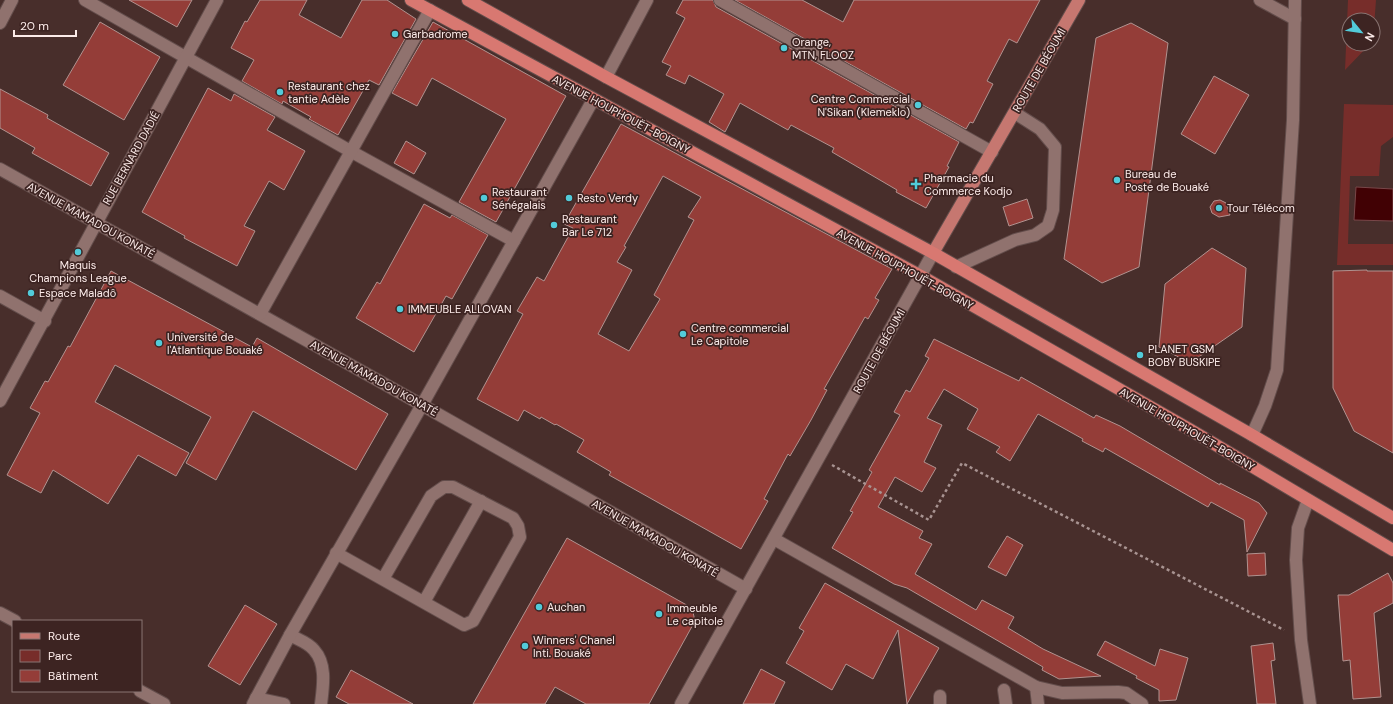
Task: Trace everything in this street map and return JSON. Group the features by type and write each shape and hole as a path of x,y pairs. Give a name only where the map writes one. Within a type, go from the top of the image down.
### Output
{"highway":[{"name":"AVENUE HOUPHOUËT-BOIGNY","path":"411,0 593,100 921,276 1189,429 1393,550"},
{"path":"468,0 606,77 933,254 1252,435 1393,518"}],"main road":[{"name":"ROUTE DE BÉOUMI","path":"933,254 1015,113 1078,0"}],"street":[{"path":"0,23 12,0"},
{"path":"85,0 352,152 514,241"},
{"name":"RUE BERNARD DADIÉ","path":"0,401 45,321 95,224 217,0"},
{"path":"606,77 647,0"},
{"path":"720,0 992,152"},
{"path":"1260,0 1295,19"},
{"path":"1252,435 1265,406 1277,370 1293,120 1295,0"},
{"path":"260,314 352,152 430,10"},
{"path":"284,704 255,701 336,553 422,405 593,100"},
{"path":"956,267 1015,240 1035,235 1048,226 1053,210 1055,147 1040,129 1015,113"},
{"name":"AVENUE MAMADOU KONATÉ","path":"0,169 95,224 422,405 746,589"},
{"name":"ROUTE DE BÉOUMI","path":"682,704 933,254"},
{"path":"0,296 45,321"},
{"path":"336,553 464,625 473,621 520,537 518,526 512,518 453,486 444,487 431,496 383,579"},
{"path":"1308,500 1298,528 1296,552 1301,640 1310,704"},
{"path":"424,602 481,501"},
{"path":"774,539 1036,687 1062,693 1126,693 1142,704"},
{"path":"0,612 13,620"},
{"path":"290,635 314,650 320,664 324,681 321,704"},
{"path":"1036,687 1038,704"},
{"path":"1004,690 1006,704"},
{"path":"142,692 164,704"}],"path":[{"path":"819,458 929,520 962,463 1282,628 1301,640"}],"green space":[{"path":"1348,0 1376,0 1375,12 1347,12"},
{"path":"1346,52 1362,52 1345,70"},
{"path":"1344,104 1393,105 1393,137 1381,146 1379,176 1350,176 1348,244 1393,244 1393,265 1337,265"}],"shaded area":[{"path":"1356,187 1393,189 1393,221 1354,220"}],"building":[{"path":"129,0 192,0 177,27"},
{"path":"260,0 307,0 299,15 341,38 362,0 387,0 416,19 379,85 369,80 338,135 309,119 311,117 283,101 282,104 242,81 254,60 231,48 245,21 247,22"},
{"path":"683,0 713,0 716,7 959,142 947,166 949,167 926,208 896,192 897,190 832,152 834,148 791,125 788,130 740,103 725,132 709,122 724,94 689,75 685,84 666,75 671,66 662,62 685,18 676,13"},
{"path":"735,0 802,0 843,22 854,0 1040,0 1017,43 1009,39 987,81 993,84 973,123 970,122 966,129"},
{"path":"100,22 160,57 124,120 63,85"},
{"path":"433,22 566,96 496,222 459,202 506,119 432,78 417,106 392,93"},
{"path":"1131,23 1168,43 1139,267 1102,283 1064,259 1096,38"},
{"path":"1214,76 1249,95 1215,154 1181,134"},
{"path":"208,88 231,101 234,94 275,117 267,130 305,151 284,190 269,181 244,226 255,231 237,266 184,238 185,236 142,212"},
{"path":"0,89 48,115 47,118 109,153 91,186 32,153 35,148 0,128"},
{"name":"Centre commercial Le Capitole","path":"621,124 892,269 875,298 879,300 868,319 865,317 824,389 827,390 811,420 790,456 788,454 764,499 768,501 741,549 609,475 611,472 577,452 584,440 556,424 555,425 541,417 540,419 524,410 518,421 477,399 523,314 517,311 537,277 544,281 573,228 564,224","holes":["663,176 701,197 688,217 694,220 654,295 660,299 629,351 598,334 632,270 617,262 626,247 624,246"]},
{"path":"406,141 426,153 414,174 394,163"},
{"path":"1027,199 1033,218 1009,226 1003,207"},
{"name":"Tour Télécom","path":"1220,200 1226,203 1230,215 1219,217 1212,213 1210,207 1214,201"},
{"path":"424,204 450,218 452,215 488,235 452,299 446,296 414,352 356,318 377,282 380,284"},
{"path":"1212,248 1246,268 1242,327 1190,363 1159,347 1165,284"},
{"path":"111,271 252,347 257,338 388,414 356,470 253,411 216,480 186,463 211,417 115,365 95,402 189,453 176,476 138,455 108,504 53,470 41,493 7,475 40,413 30,408 45,381 48,382 68,346 70,347"},
{"path":"1333,271 1393,271 1393,453 1354,431 1333,388"},
{"path":"934,339 1019,381 1021,377 1094,418 1096,415 1120,426 1220,485 1220,483 1259,503 1267,513 1247,552 1244,520 1211,502 1208,507 1105,448 1103,452 1082,441 1083,439 1038,414 1010,461 996,452 1000,447 967,429 978,409 944,389 927,418 942,425 924,462 936,468 922,492 895,477 878,507 923,531 919,538 932,544 915,574 976,610 982,600 1014,617 1008,628 1043,649 1101,676 1059,679 1042,670 1043,667 907,588 894,584 832,548 853,512 850,511 872,472 869,470 900,415 894,412 906,390 910,392 929,358 925,356"},
{"path":"1007,536 1023,545 1006,576 988,567"},
{"path":"567,538 692,608 695,621 649,704 586,704 555,687 545,704 473,704"},
{"path":"1265,553 1266,575 1248,576 1247,554"},
{"path":"1388,573 1393,583 1393,603 1374,613 1381,697 1353,699 1350,660 1343,661 1338,595 1349,595"},
{"path":"825,583 939,648 907,704 898,630 873,679 846,664 832,690 786,663 804,631 799,628"},
{"path":"245,605 277,624 240,685 208,666"},
{"path":"1105,641 1155,666 1160,649 1188,658 1176,700 1159,701 1159,690 1136,678 1137,676 1097,655"},
{"path":"1273,643 1275,660 1271,661 1276,704 1257,704 1251,646"},
{"path":"761,669 785,682 774,704 743,704"},
{"path":"351,670 413,704 349,704 336,697"}],"place":[{"name":"Garbadrome","path":"395,34"},
{"name":"Orange, MTN, FLOOZ","path":"784,48"},
{"name":"Restaurant chez tantie Adèle","path":"280,92"},
{"name":"Centre Commercial N'Sikan (Klemeklo)","path":"918,105"},
{"name":"Bureau de Poste de Bouaké","path":"1117,180"},
{"name":"Pharmacie du Commerce Kodjo","path":"916,184"},
{"name":"Restaurant Sénégalais","path":"484,198"},
{"name":"Resto Verdy","path":"569,198"},
{"name":"Tour Télécom","path":"1219,208"},
{"name":"Restaurant Bar Le 712","path":"554,225"},
{"name":"Maquis Champions League","path":"78,252"},
{"name":"Espace Maladô","path":"31,293"},
{"name":"IMMEUBLE ALLOVAN","path":"400,309"},
{"name":"Centre commercial Le Capitole","path":"683,334"},
{"name":"Université de l'Atlantique Bouaké","path":"159,343"},
{"name":"PLANET GSM BOBY BUSKIPE","path":"1140,355"},
{"name":"Auchan","path":"539,607"},
{"name":"Immeuble Le capitole","path":"659,614"},
{"name":"Winners' Chanel Inti. Bouaké","path":"525,646"}]}
